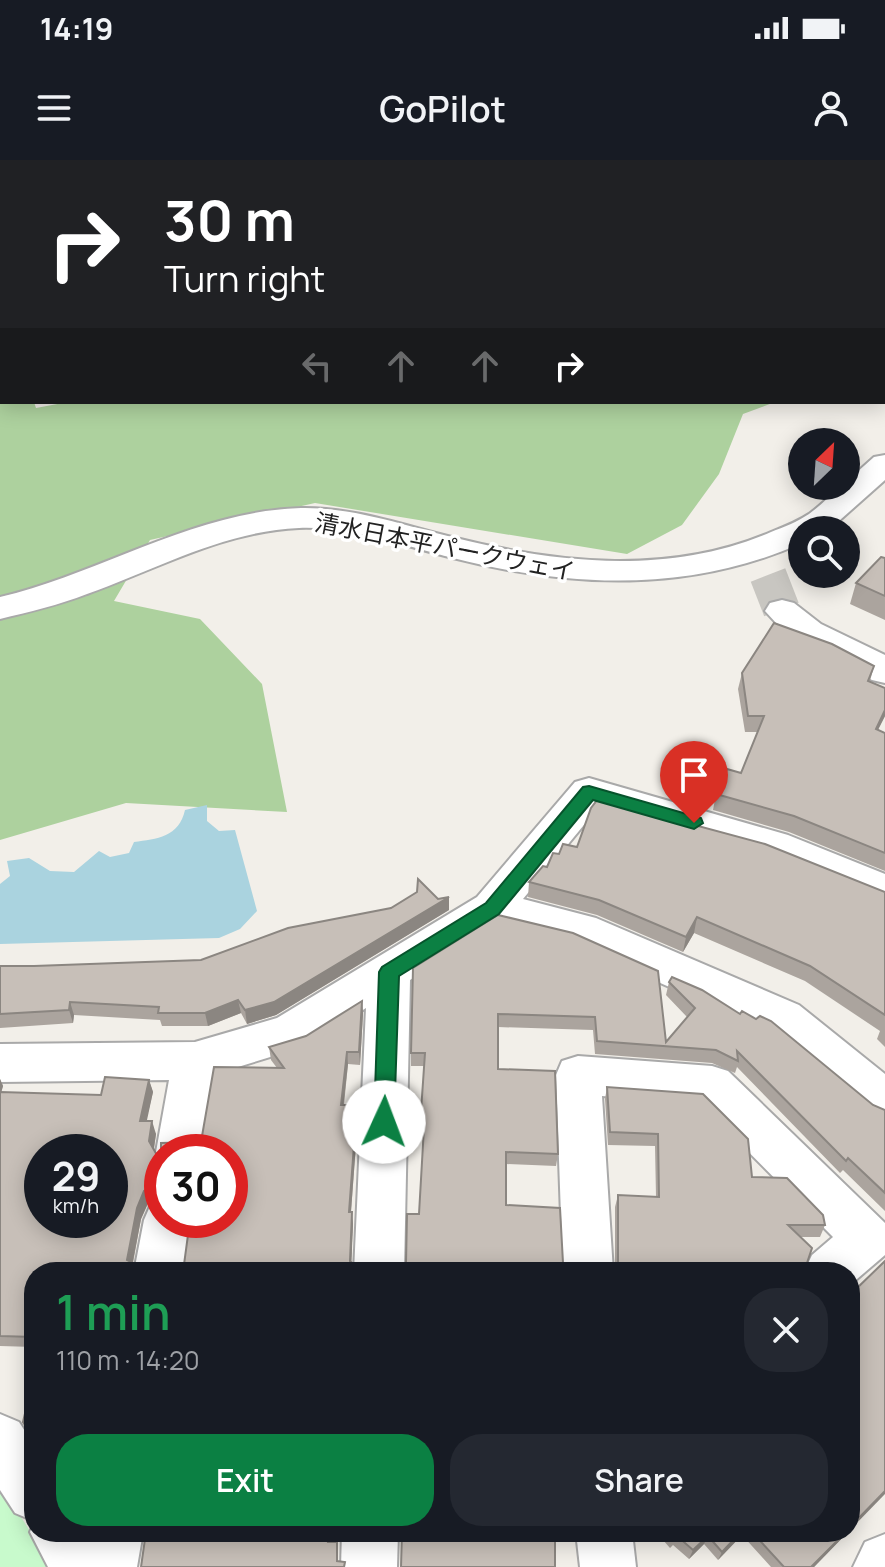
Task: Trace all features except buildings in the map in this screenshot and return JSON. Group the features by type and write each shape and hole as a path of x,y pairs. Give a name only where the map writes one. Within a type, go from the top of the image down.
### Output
{"street":[{"name":"清水日本平パークウェイ","path":"826,516 885,464"},
{"name":"清水日本平パークウェイ","path":"0,608 64,591 207,535 301,518 365,525 507,561 594,573 650,572 762,562 788,542"},
{"path":"782,611 790,622 809,634 842,647 885,671"},
{"path":"0,1063 195,1061 290,1033 492,908 589,792 774,846 885,891"},
{"path":"492,908 581,930 784,1018 885,1101"},
{"path":"379,1262 389,972"},
{"path":"182,1134 195,1061"},
{"path":"587,1262 578,1075 712,1085 868,1239 841,1262"},
{"path":"161,1262 165,1238"},
{"path":"0,1441 24,1478"},
{"path":"65,1542 81,1567"},
{"path":"109,1567 113,1542"},
{"path":"369,1567 370,1542"},
{"path":"605,1542 608,1567"}],"green space":[{"path":"0,404 35,404 36,408 57,404 770,404 743,414 719,474 682,525 627,554 315,503 150,540 114,601 200,619 262,684 287,812 126,803 0,840"},
{"path":"0,1483 24,1522 24,1542 37,1542 52,1567 0,1567"}],"water":[{"path":"207,805 207,821 219,831 235,830 257,911 240,929 219,938 0,944 0,884 10,876 7,861 29,858 50,871 74,872 99,851 110,857 129,853 134,842 166,835 178,826 185,810"}],"tunnel":[{"path":"768,575 782,611"}],"route":[{"path":"384,1122 389,972 492,908 589,792 694,823"}]}
